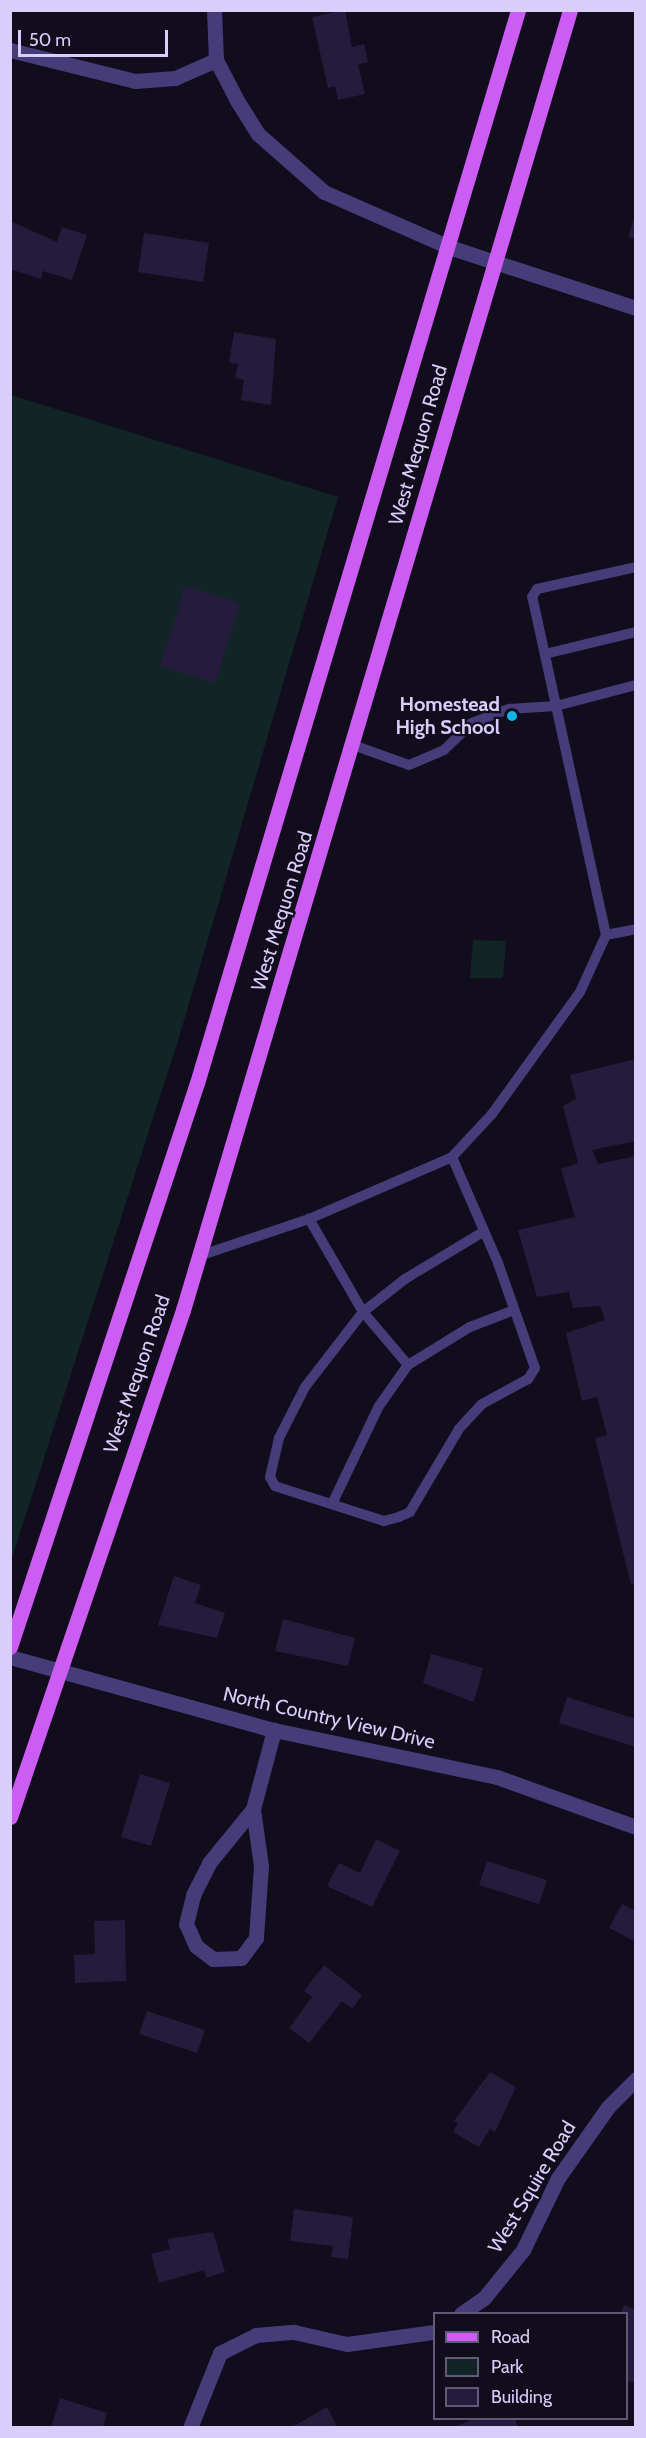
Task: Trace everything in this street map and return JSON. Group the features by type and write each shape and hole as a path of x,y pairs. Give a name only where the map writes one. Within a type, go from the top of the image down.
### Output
{"main road":[{"name":"West Mequon Road","path":"10,1647 196,1083 449,247 518,10"},
{"name":"West Mequon Road","path":"10,1817 60,1675 199,1256 570,10"}],"street":[{"path":"214,10 216,60 258,134 288,165 357,211 449,247 636,308"},
{"path":"10,50 135,81 175,78 216,60"},
{"name":"North Country View Drive","path":"10,1657 60,1675 274,1730 497,1777 636,1827"},
{"path":"252,1809 262,1886 256,1938 241,1958 213,1959 196,1946 186,1924 193,1895 210,1863 252,1809 274,1730"},
{"name":"West Squire Road","path":"463,2312 484,2298 523,2250 558,2178 608,2107 636,2079"},
{"path":"190,2427 220,2353 256,2335 294,2332 347,2344 433,2332"}],"lane":[{"path":"199,1256 309,1219 452,1157 492,1114 580,992 606,935 532,597 537,589 636,567"},
{"path":"545,654 636,632"},
{"path":"353,745 409,765 444,750 472,723 509,709 556,706 636,685"},
{"path":"606,935 636,929"},
{"path":"452,1157 483,1232 514,1310 535,1368 528,1380 482,1404 459,1429 410,1512 384,1521 275,1486 270,1477 279,1438 306,1387 363,1312 405,1279 483,1232"},
{"path":"309,1219 363,1312 408,1365"},
{"path":"332,1504 379,1406 408,1365 470,1327 514,1310"}],"green space":[{"path":"11,395 338,497 180,1034 11,1561"},
{"path":"473,940 506,941 503,978 470,978"}],"building":[{"path":"345,10 352,47 364,44 368,62 358,65 365,94 338,100 335,86 328,88 312,17"},
{"path":"636,216 636,240 628,237"},
{"path":"10,221 57,242 62,227 87,235 72,280 43,271 41,279 10,269"},
{"path":"144,233 209,243 203,282 138,272"},
{"path":"234,332 276,339 271,405 241,400 244,380 235,378 238,364 229,363"},
{"path":"185,586 240,603 215,683 160,666"},
{"path":"636,1059 636,1141 592,1150 598,1164 636,1156 636,1584 631,1585 595,1438 607,1435 597,1397 582,1401 566,1333 605,1320 600,1306 573,1308 569,1292 537,1297 518,1230 575,1217 561,1169 578,1163 563,1106 576,1099 570,1075"},
{"path":"174,1576 201,1585 195,1603 225,1613 217,1638 158,1625"},
{"path":"283,1619 355,1638 348,1666 275,1651"},
{"path":"431,1654 483,1668 474,1702 423,1683"},
{"path":"567,1697 636,1719 636,1747 559,1723"},
{"path":"140,1774 170,1783 151,1846 121,1837"},
{"path":"376,1839 400,1851 372,1907 327,1886 339,1863 360,1873"},
{"path":"487,1861 547,1880 539,1904 479,1885"},
{"path":"622,1904 636,1911 636,1942 609,1928"},
{"path":"125,1920 126,1981 75,1983 74,1955 95,1954 94,1921"},
{"path":"324,1965 362,1995 352,2009 342,2001 309,2043 289,2028 312,1997 304,1991"},
{"path":"147,2011 205,2030 197,2053 139,2034"},
{"path":"490,2072 516,2087 495,2132 490,2129 479,2147 453,2132 458,2123 454,2121"},
{"path":"294,2209 353,2217 348,2259 331,2257 333,2246 290,2241"},
{"path":"213,2232 225,2272 206,2278 204,2270 159,2283 151,2254 170,2249 167,2239"},
{"path":"624,2305 636,2310 636,2384 628,2381 628,2312 621,2312"},
{"path":"60,2398 107,2413 103,2428 51,2428"},
{"path":"327,2407 338,2428 290,2428"},
{"path":"472,2420 516,2420 518,2428 451,2428"}],"place":[{"name":"Homestead High School","path":"512,716"}]}
